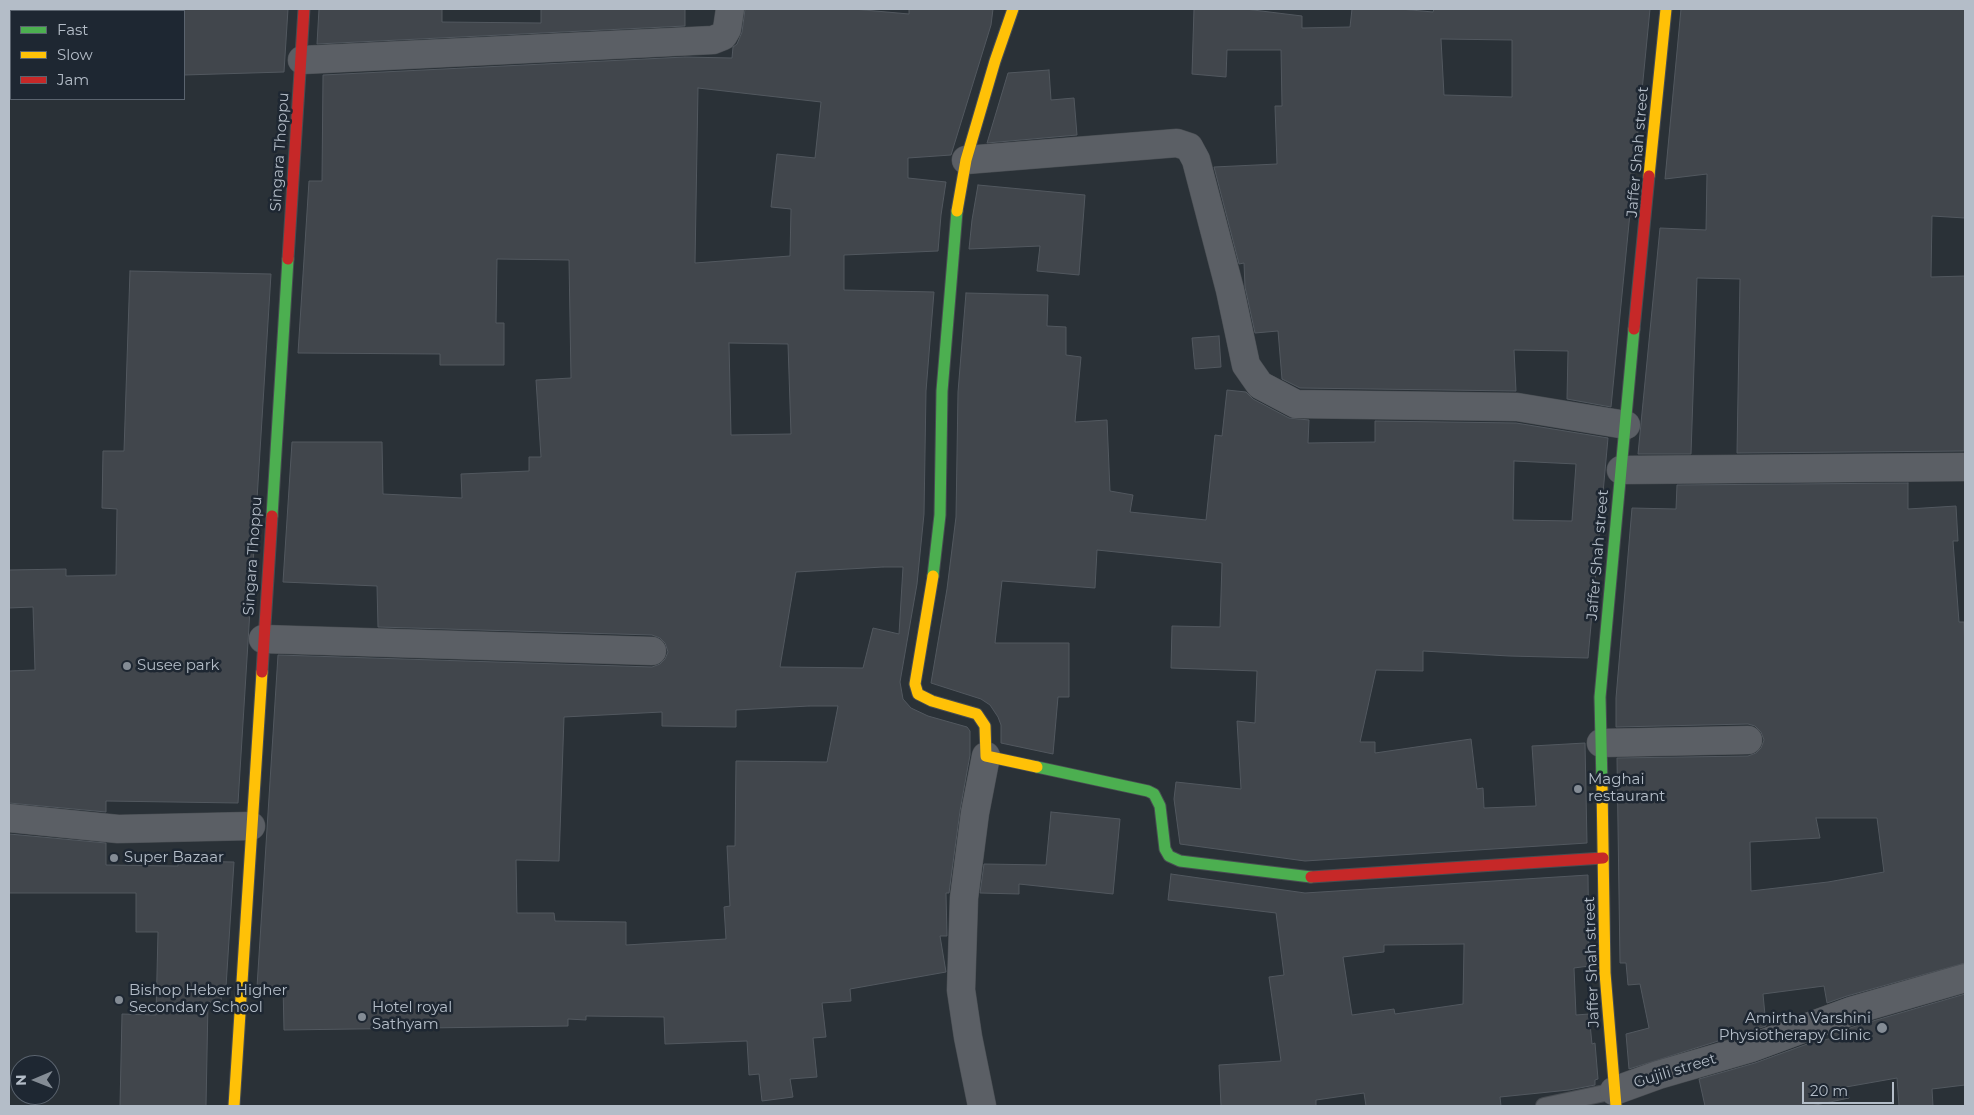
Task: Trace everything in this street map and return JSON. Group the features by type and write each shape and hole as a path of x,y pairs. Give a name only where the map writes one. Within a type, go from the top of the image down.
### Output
{"street":[{"name":"Singara Thoppu","path":"234,1106 304,9"},
{"path":"302,60 713,40 723,36 727,29 730,9"},
{"path":"982,1106 961,990 964,898 974,813 986,756 985,726 977,714 932,701 918,694 916,684 932,586 940,515 942,391 956,218 966,160 995,61 1013,9"},
{"name":"Jaffer Shah street","path":"1615,1099 1605,973 1600,697 1666,9"},
{"path":"966,160 1177,143 1189,147 1196,160 1230,290 1246,365 1260,385 1296,404 1517,407 1626,424"},
{"path":"1621,470 1965,467"},
{"path":"263,639 652,651"},
{"path":"1601,743 1748,740"},
{"path":"986,756 1148,791 1154,794 1160,806 1165,848 1169,856 1180,861 1304,878 1603,858"},
{"path":"9,818 118,829 252,826"},
{"name":"Gujili street","path":"1615,1099 1658,1075 1750,1048 1851,1011 1965,978"}],"lane":[{"path":"1544,1106 1615,1099"}],"building":[{"path":"288,9 284,72 185,75 184,10"},
{"path":"319,9 442,9 442,22 541,23 541,9 685,9 685,26 317,44"},
{"path":"745,9 853,9 909,14 909,9 993,9 991,25 951,155 908,158 908,178 946,182 938,251 844,255 844,290 934,292 926,391 924,514 917,584 900,682 903,699 911,708 928,716 967,727 970,731 970,755 949,893 946,893 947,936 940,936 946,972 850,989 851,1001 822,1003 826,1037 813,1038 817,1077 790,1079 793,1097 762,1101 759,1074 749,1075 747,1041 665,1044 664,1017 586,1016 586,1020 568,1019 568,1026 284,1030 283,986 257,987 278,655 652,667 660,664 668,652 665,643 660,638 652,635 378,627 377,586 283,582 292,442 382,442 383,494 462,498 461,474 529,471 529,457 541,457 536,380 571,378 569,260 497,259 496,323 504,323 504,365 440,365 440,354 298,353 309,181 322,181 323,75 685,57 732,58 733,47 737,44 742,32","holes":["698,88 821,102 815,158 777,154 771,207 791,209 790,256 695,263","729,343 788,344 791,434 731,435","903,567 899,634 873,628 863,668 780,667 796,572","838,706 827,762 736,761 735,846 727,846 730,906 724,907 726,939 626,945 626,922 555,921 554,913 517,913 516,860 559,861 564,717 662,712 662,726 736,727 736,710"]},
{"path":"1194,9 1245,9 1302,16 1302,28 1350,27 1352,9 1400,9 1433,12 1434,9 1650,9 1611,407 1567,399 1568,351 1514,350 1516,391 1300,388 1282,379 1278,331 1255,333 1245,287 1244,263 1239,264 1214,167 1277,164 1275,106 1282,106 1281,50 1227,50 1226,77 1192,74","holes":["1441,39 1512,40 1512,97 1444,95"]},
{"path":"1681,9 1965,9 1965,218 1932,216 1931,277 1965,276 1964,451 1737,453 1740,279 1697,278 1691,454 1638,454 1660,228 1706,230 1707,174 1665,179"},
{"path":"1049,70 1051,100 1074,98 1077,135 987,143 1008,73"},
{"path":"978,185 1085,195 1079,275 1037,271 1040,246 969,249"},
{"path":"130,271 271,274 252,580 250,580 250,610 238,803 106,801 106,812 9,803 9,671 35,670 33,607 9,608 9,570 66,569 66,576 116,575 117,509 102,508 103,451 124,451"},
{"path":"966,293 1048,295 1047,326 1066,327 1066,355 1081,357 1075,422 1107,420 1110,491 1133,495 1130,512 1206,520 1215,435 1222,436 1227,390 1246,392 1253,399 1289,418 1309,420 1308,443 1375,442 1375,421 1516,423 1608,438 1588,658 1423,651 1423,671 1376,670 1360,742 1375,742 1375,753 1471,739 1477,789 1483,788 1484,808 1536,806 1532,746 1585,743 1587,843 1305,861 1180,844 1174,799 1176,782 1241,789 1237,721 1255,723 1257,671 1171,668 1172,626 1220,627 1222,563 1097,550 1095,588 1002,581 995,643 1069,643 1069,697 1058,697 1053,754 1001,743 1001,725 990,705 981,699 931,683 947,589 956,517 958,392","holes":["1514,461 1576,464 1572,521 1513,520"]},
{"path":"1219,336 1221,367 1195,369 1192,338"},
{"path":"1908,483 1908,509 1956,506 1958,541 1953,541 1959,622 1964,622 1965,656 1965,963 1827,1003 1824,986 1763,994 1766,1026 1629,1069 1626,1034 1649,1028 1640,984 1628,985 1626,963 1620,963 1617,758 1748,756 1756,753 1761,748 1764,740 1761,732 1755,726 1748,724 1616,727 1616,698 1632,508 1676,509 1677,485","holes":["1816,818 1877,818 1884,872 1828,882 1751,891 1750,842 1820,838"]},
{"path":"1051,812 1120,819 1113,894 1019,884 1019,894 980,893 984,864 1046,865"},
{"path":"9,834 106,843 106,865 178,866 178,861 234,862 226,987 222,987 221,1003 208,1002 206,1106 120,1106 122,1014 156,1015 158,932 136,932 136,893 9,893"},
{"path":"1171,874 1305,893 1588,875 1589,966 1574,968 1576,1015 1589,1014 1592,1044 1595,1043 1598,1079 1595,1080 1595,1085 1569,1090 1500,1097 1501,1106 1366,1106 1364,1093 1316,1100 1316,1106 1221,1106 1219,1065 1281,1061 1269,977 1284,975 1276,913 1168,900","holes":["1464,944 1463,1004 1395,1014 1394,1009 1352,1015 1343,957 1384,952 1384,945"]},
{"path":"1965,994 1965,1085 1932,1089 1933,1106 1899,1106 1897,1078 1846,1087 1849,1098 1811,1106 1705,1106 1699,1079 1755,1063 1810,1043 1833,1038 1833,1034 1856,1026"}],"traffic: fast":[{"path":"933,576 940,515 942,391 957,211"},
{"path":"272,516 288,259"},
{"path":"1602,785 1600,697 1634,329"},
{"path":"1037,767 1148,791 1154,794 1160,806 1165,849 1169,856 1180,861 1311,877"}],"traffic: slow":[{"path":"957,211 966,160 995,61 1013,9"},
{"path":"1649,176 1666,9"},
{"path":"933,576 915,684 918,694 932,701 977,714 985,726 986,756 1037,767"},
{"path":"234,1106 262,672"},
{"path":"1602,785 1605,973 1616,1106"}],"traffic: jam":[{"path":"288,259 304,9"},
{"path":"1634,329 1649,176"},
{"path":"262,672 272,516"},
{"path":"1311,877 1603,858"}],"place":[{"name":"Susee park","path":"127,666"},
{"name":"Maghai restaurant","path":"1578,789"},
{"name":"Super Bazaar","path":"114,858"},
{"name":"Bishop Heber Higher Secondary School","path":"119,1000"},
{"name":"Hotel royal Sathyam","path":"362,1017"},
{"name":"Amirtha Varshini Physiotherapy Clinic","path":"1882,1028"}]}
